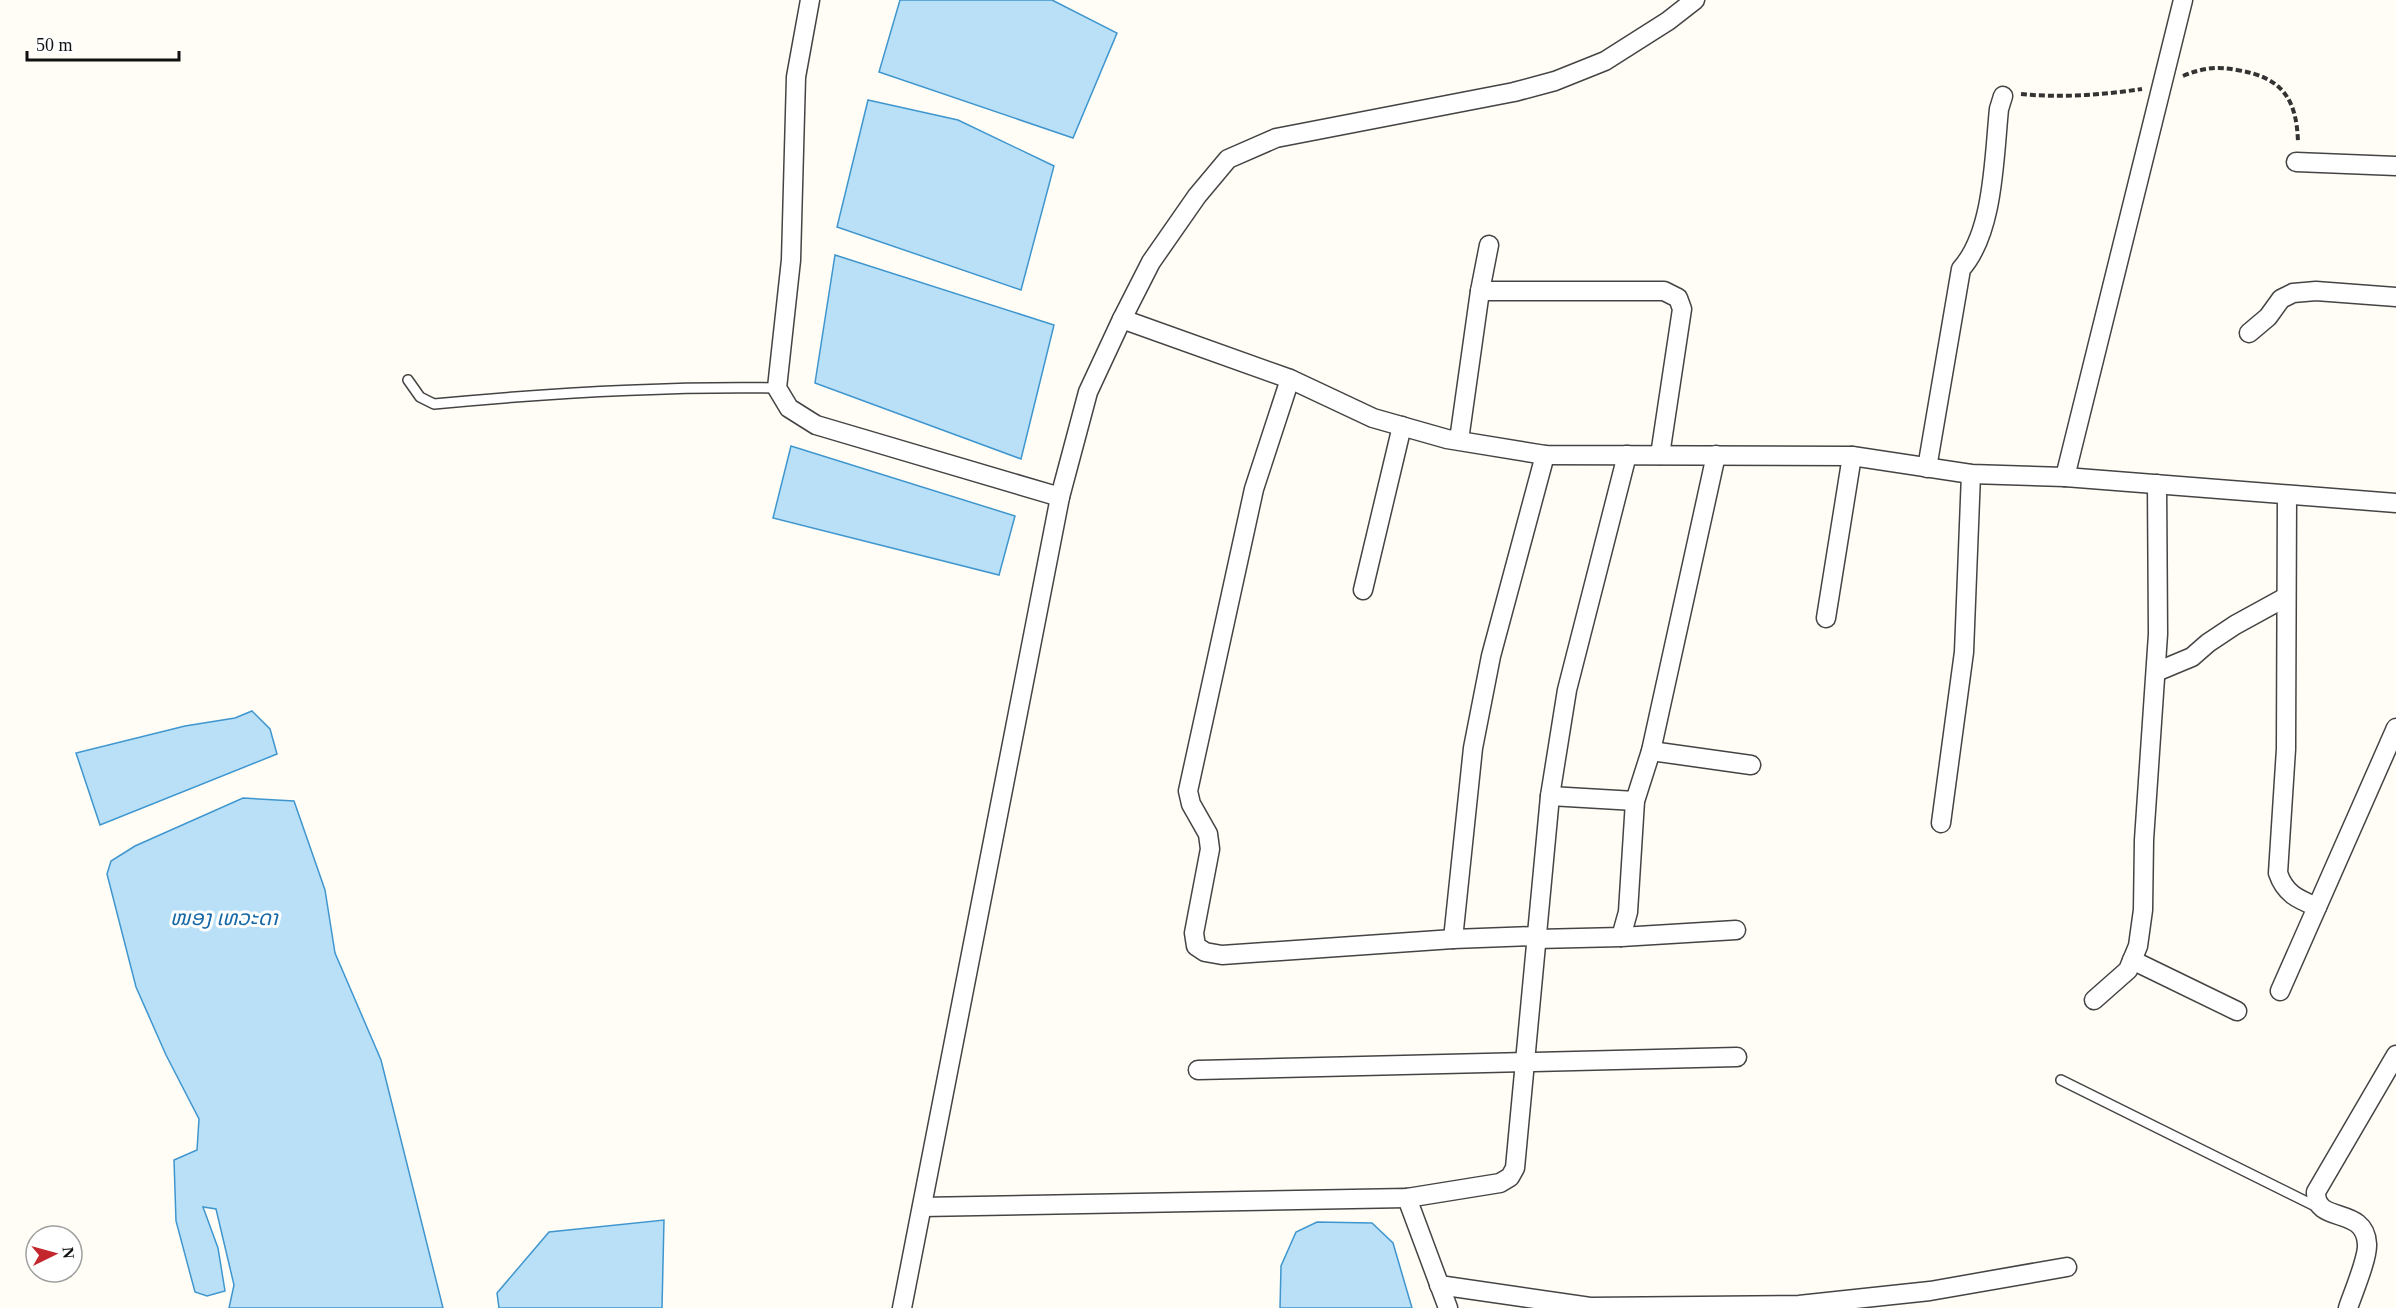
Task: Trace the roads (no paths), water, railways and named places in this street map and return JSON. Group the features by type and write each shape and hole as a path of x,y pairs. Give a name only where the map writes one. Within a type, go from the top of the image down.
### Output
{"street":[{"path":"810,0 796,77 791,260 777,388 789,408 816,424 1060,497"},
{"path":"902,1308 1060,497 1089,392 1122,319 1152,262 1197,196 1228,159 1276,138 1514,92 1555,81 1605,61 1668,21 1695,0"},
{"path":"2065,477 2183,0"},
{"path":"1927,468 1961,269 1972,256 1988,207 1999,109 2003,96"},
{"path":"2296,162 2396,166"},
{"path":"1459,440 1480,291 1489,245"},
{"path":"1480,291 1664,291 1678,298 1682,309 1660,455"},
{"path":"2249,333 2268,316 2281,299 2293,293 2316,291 2396,297"},
{"path":"1122,319 1290,379 1373,418 1459,440 1545,455 1852,456 1971,474 2065,477 2396,503"},
{"path":"1290,379 1254,489 1188,791 1191,804 1208,834 1209,849 1194,933 1197,946 1205,952 1222,955 1453,939 1621,937 1736,930"},
{"path":"1363,590 1402,426"},
{"path":"1453,939 1473,748 1491,656 1545,455"},
{"path":"922,1207 1407,1198 1500,1183 1510,1177 1515,1168 1550,796 1567,690 1627,455"},
{"path":"1621,937 1628,912 1635,801 1651,751 1716,455"},
{"path":"1826,618 1852,456"},
{"path":"1941,823 1964,652 1971,474"},
{"path":"2094,1000 2128,970 2138,946 2143,910 2145,819 2156,672 2157,484"},
{"path":"2287,495 2286,749 2278,873 2282,885 2293,897 2317,907"},
{"path":"2156,672 2192,657 2235,625 2286,597"},
{"path":"2280,992 2396,728"},
{"path":"1651,751 1751,765"},
{"path":"1550,796 1635,801"},
{"path":"2132,960 2236,1011"},
{"path":"2349,1308 2367,1247 2365,1232 2359,1223 2321,1209 2316,1200 2316,1192 2396,1055"},
{"path":"1198,1070 1737,1057"},
{"path":"1407,1198 1448,1308"},
{"path":"1439,1285 1590,1307 1799,1306 1930,1291 2067,1267"}],"lane":[{"path":"408,380 420,397 434,404 585,392 688,387 777,388"},
{"path":"2061,1080 2321,1209"}],"water":[{"path":"900,0 1052,0 1117,33 1073,138 879,72"},
{"path":"868,100 958,120 1054,166 1021,290 837,227"},
{"path":"835,255 1054,325 1021,459 815,383"},
{"path":"791,446 1015,516 999,575 773,518"},
{"path":"252,711 270,729 277,754 100,825 76,753 185,726 235,718"},
{"name":"ໜອງ ເທວະດາ","path":"243,798 294,801 325,890 335,953 381,1060 443,1308 229,1308 234,1285 216,1209 203,1207 218,1248 225,1291 207,1296 195,1292 176,1221 174,1160 197,1150 199,1119 166,1055 136,987 107,874 111,861 135,846"},
{"path":"664,1220 662,1308 499,1308 497,1293 549,1232"},
{"path":"1317,1222 1372,1223 1393,1243 1412,1308 1280,1308 1281,1266 1296,1232"}]}
